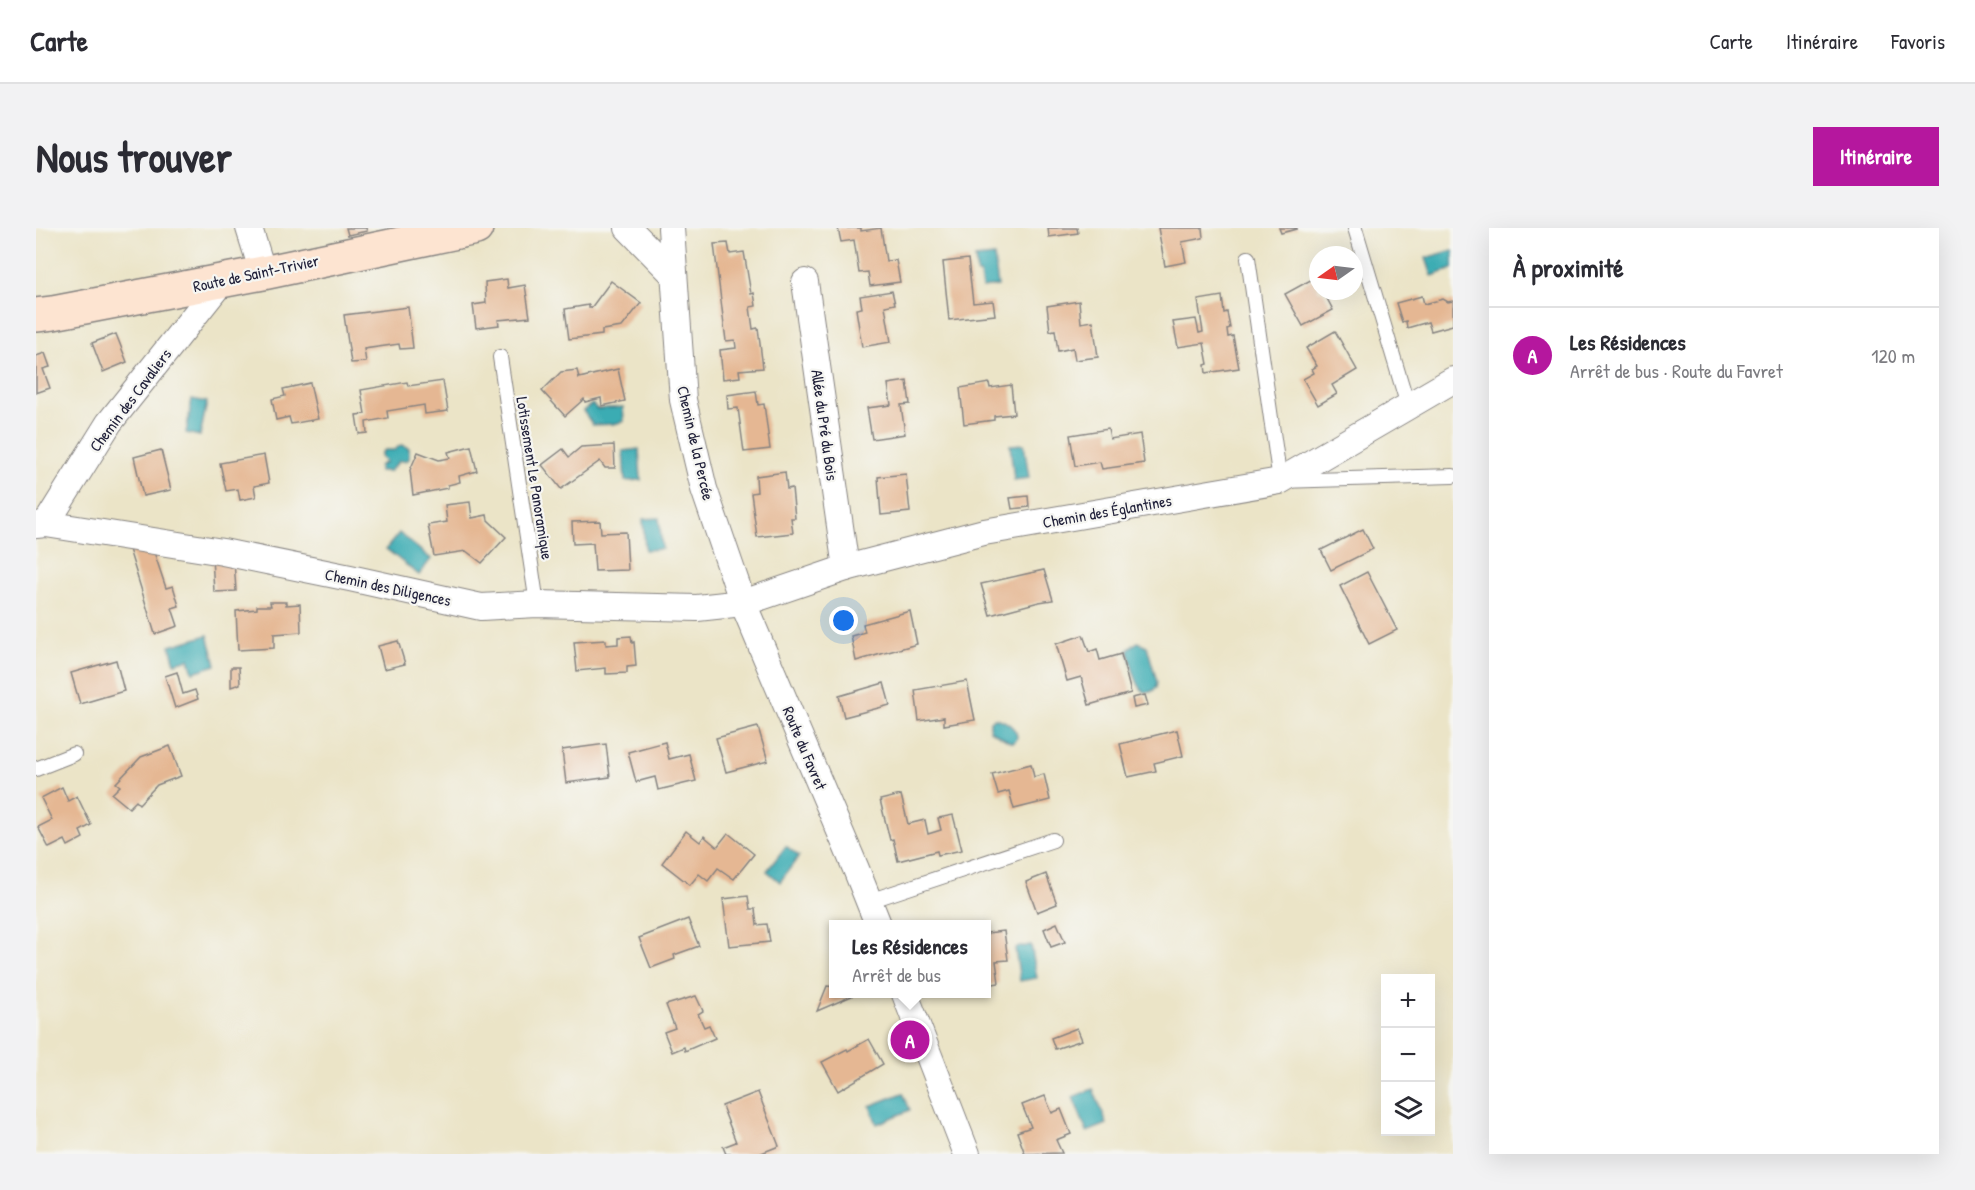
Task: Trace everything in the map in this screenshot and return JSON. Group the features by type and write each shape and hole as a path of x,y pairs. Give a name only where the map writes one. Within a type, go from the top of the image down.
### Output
{"main road":[{"name":"Route de Saint-Trivier","path":"36,315 263,273 476,228"}],"street":[{"path":"249,228 263,273"},
{"path":"628,228 674,275"},
{"name":"Chemin de la Percée","path":"671,228 683,400 704,489 732,571"},
{"name":"Chemin des Cavaliers","path":"41,525 109,423 222,281"},
{"name":"Allée du Pré du Bois","path":"805,282 846,568"},
{"name":"Chemin des Églantines","path":"743,603 846,568 984,532 1280,481 1453,380"},
{"name":"Chemin des Diligences","path":"41,525 223,552 481,607 537,604 697,608 743,603"},
{"name":"Route du Favret","path":"732,571 743,603 876,920"},
{"path":"907,998 967,1154"}],"lane":[{"path":"1355,228 1408,406"},
{"path":"1248,258 1280,481 1453,476"},
{"name":"Lotissement Le Panoramique","path":"500,357 537,604"},
{"path":"36,769 74,754"},
{"path":"869,901 1053,840"}],"water":[{"path":"1453,250 1453,269 1432,276 1426,258"},
{"path":"994,256 998,286 982,288 975,258"},
{"path":"192,399 207,402 200,436 186,433"},
{"path":"592,404 597,409 623,407 624,421 593,425 583,411"},
{"path":"1024,444 1029,478 1014,480 1010,445"},
{"path":"401,445 409,448 409,459 399,461 390,471 379,471 379,466 386,462 381,457 381,453 385,450 394,450"},
{"path":"639,449 641,480 625,481 623,451"},
{"path":"659,518 662,549 645,550 643,519"},
{"path":"399,533 431,559 419,575 386,549"},
{"path":"208,635 216,665 193,672 189,659 175,663 170,646"},
{"path":"1138,642 1147,646 1157,682 1156,688 1150,692 1145,692 1140,687 1128,651"},
{"path":"994,718 1006,722 1013,728 1017,735 1014,742 990,730 990,721"},
{"path":"786,846 799,856 780,882 767,871"},
{"path":"1031,945 1037,978 1020,981 1015,948"},
{"path":"1093,1089 1107,1124 1087,1132 1073,1097"},
{"path":"903,1093 910,1110 877,1124 870,1106"}],"building":[{"path":"346,228 366,228 367,231 348,235"},
{"path":"838,228 861,228 861,231 881,228 886,261 896,260 900,282 870,286 868,272 859,273 854,240 841,242"},
{"path":"1048,228 1077,228 1078,233 1049,237"},
{"path":"1158,228 1202,228 1203,238 1182,242 1186,262 1165,266"},
{"path":"1279,228 1297,228 1297,229 1281,233"},
{"path":"728,243 730,254 744,252 751,294 754,293 756,306 750,307 753,329 758,328 763,368 739,370 740,377 723,379 720,350 736,348 735,340 726,341 714,244"},
{"path":"968,259 973,303 993,301 995,315 949,320 943,262"},
{"path":"507,279 508,288 525,285 530,317 498,320 499,325 476,328 473,305 486,303 485,282"},
{"path":"611,281 641,303 622,327 602,330 602,335 569,339 565,309 589,305 591,308"},
{"path":"1309,281 1309,300 1328,300 1333,310 1303,326 1285,294"},
{"path":"892,291 895,304 885,306 891,342 862,347 856,309 862,308 860,296"},
{"path":"1222,296 1224,313 1227,312 1230,328 1227,329 1228,337 1233,336 1239,368 1206,373 1205,365 1208,364 1204,343 1178,347 1173,322 1196,319 1199,333 1203,332 1198,300"},
{"path":"1422,296 1424,304 1443,299 1448,302 1453,301 1453,325 1431,331 1428,322 1407,328 1406,321 1402,322 1396,303"},
{"path":"1079,301 1081,323 1093,321 1098,357 1075,360 1073,348 1058,351 1055,330 1050,331 1047,306"},
{"path":"408,307 413,348 400,349 399,344 364,349 366,362 351,363 344,315"},
{"path":"1335,331 1357,370 1332,385 1337,394 1318,405 1303,379 1314,373 1312,369 1317,366 1306,348"},
{"path":"116,334 127,362 103,372 92,343"},
{"path":"45,353 50,367 43,369 50,388 36,393 36,356"},
{"path":"618,369 625,401 602,406 601,398 585,402 584,399 565,416 542,391 561,372 577,370 579,378"},
{"path":"443,381 448,411 425,414 424,405 387,411 388,418 366,422 367,433 359,434 356,415 365,414 361,390 407,382 408,386"},
{"path":"907,381 910,404 901,405 905,434 872,439 867,408 891,405 888,384"},
{"path":"310,383 318,419 291,424 289,417 276,420 272,399 285,396 283,389"},
{"path":"989,383 990,388 1011,385 1014,414 994,416 994,420 964,424 960,388"},
{"path":"756,391 758,405 764,404 770,449 744,452 738,408 728,409 727,395"},
{"path":"1108,429 1110,439 1140,434 1144,463 1102,469 1100,462 1075,466 1070,435"},
{"path":"614,445 615,468 605,468 600,461 561,489 542,465 563,449 569,457 581,447"},
{"path":"471,446 477,471 459,476 460,482 448,485 448,488 413,495 410,470 418,452 439,460 450,458 448,452"},
{"path":"161,450 171,490 143,496 134,457"},
{"path":"264,455 269,483 254,486 256,497 240,500 238,489 226,491 220,463"},
{"path":"785,472 787,489 792,488 795,518 791,518 793,533 757,537 751,493 757,492 756,476"},
{"path":"906,474 910,512 881,515 878,477"},
{"path":"1028,496 1029,507 1012,509 1010,498"},
{"path":"470,502 472,518 487,515 488,520 506,537 482,563 466,551 434,556 428,525 447,522 445,505"},
{"path":"600,521 601,533 626,532 628,570 595,571 593,543 573,544 572,522"},
{"path":"1363,529 1373,549 1331,570 1321,550"},
{"path":"128,546 153,549 166,588 173,586 179,606 172,608 178,626 155,634"},
{"path":"212,557 234,560 236,591 214,592"},
{"path":"1044,570 1053,600 990,615 981,584"},
{"path":"1367,572 1397,630 1369,644 1340,586"},
{"path":"270,602 286,602 286,605 300,604 301,632 274,634 274,648 238,650 236,611 257,609 257,606 271,606"},
{"path":"910,611 917,644 856,661 851,636 865,632 863,624"},
{"path":"1083,635 1089,652 1097,649 1100,660 1121,654 1131,693 1089,705 1081,677 1067,681 1056,644"},
{"path":"631,636 632,643 634,642 636,666 627,667 627,673 606,674 606,668 577,671 574,642 606,640 606,645 618,644 618,637"},
{"path":"398,641 405,664 384,669 378,646"},
{"path":"116,660 124,691 80,704 71,673"},
{"path":"231,667 239,667 240,684 231,687"},
{"path":"177,672 183,694 195,690 198,699 175,708 165,676"},
{"path":"967,681 975,720 944,725 944,717 919,721 915,690"},
{"path":"884,683 890,705 844,717 839,696"},
{"path":"1145,695 1148,705 1134,708 1132,698"},
{"path":"758,727 768,761 726,772 716,738"},
{"path":"1177,730 1183,756 1154,763 1156,771 1128,777 1120,744"},
{"path":"665,742 669,759 689,754 696,781 658,790 655,777 636,782 628,752"},
{"path":"606,744 610,777 566,783 562,750"},
{"path":"170,746 181,776 157,785 139,804 136,801 129,808 112,794 120,786 116,783 141,757"},
{"path":"1031,764 1034,777 1044,774 1050,800 1014,809 1009,791 998,794 992,774"},
{"path":"62,787 68,801 77,796 91,825 80,831 83,838 68,846 65,840 49,848 38,827 52,820 41,798"},
{"path":"901,795 908,824 925,820 928,834 941,830 938,818 953,815 962,850 938,855 937,851 898,861 880,800"},
{"path":"686,831 700,842 704,836 717,847 728,833 754,854 734,879 718,868 708,881 699,874 690,885 662,863"},
{"path":"1046,874 1057,904 1037,912 1026,882"},
{"path":"748,896 750,909 755,909 757,925 767,924 770,942 729,946 723,899"},
{"path":"688,919 699,946 674,955 675,959 651,968 639,938"},
{"path":"1057,923 1065,942 1051,947 1044,929"},
{"path":"1004,931 1008,960 996,961 999,983 991,984 991,933"},
{"path":"827,986 829,986 829,998 847,998 817,1011"},
{"path":"696,996 703,1011 698,1014 704,1027 709,1025 715,1038 685,1051 684,1047 672,1052 664,1032 675,1028 666,1005"},
{"path":"1077,1028 1082,1040 1055,1049 1051,1038"},
{"path":"869,1039 883,1064 838,1091 822,1062"},
{"path":"758,1092 779,1146 759,1154 726,1154 723,1147 736,1142 722,1106"},
{"path":"1045,1096 1052,1113 1061,1109 1071,1134 1056,1140 1062,1153 1025,1154 1017,1132 1031,1127 1022,1105"}],"place":[{"name":"Les Résidences","path":"910,1040"}]}
